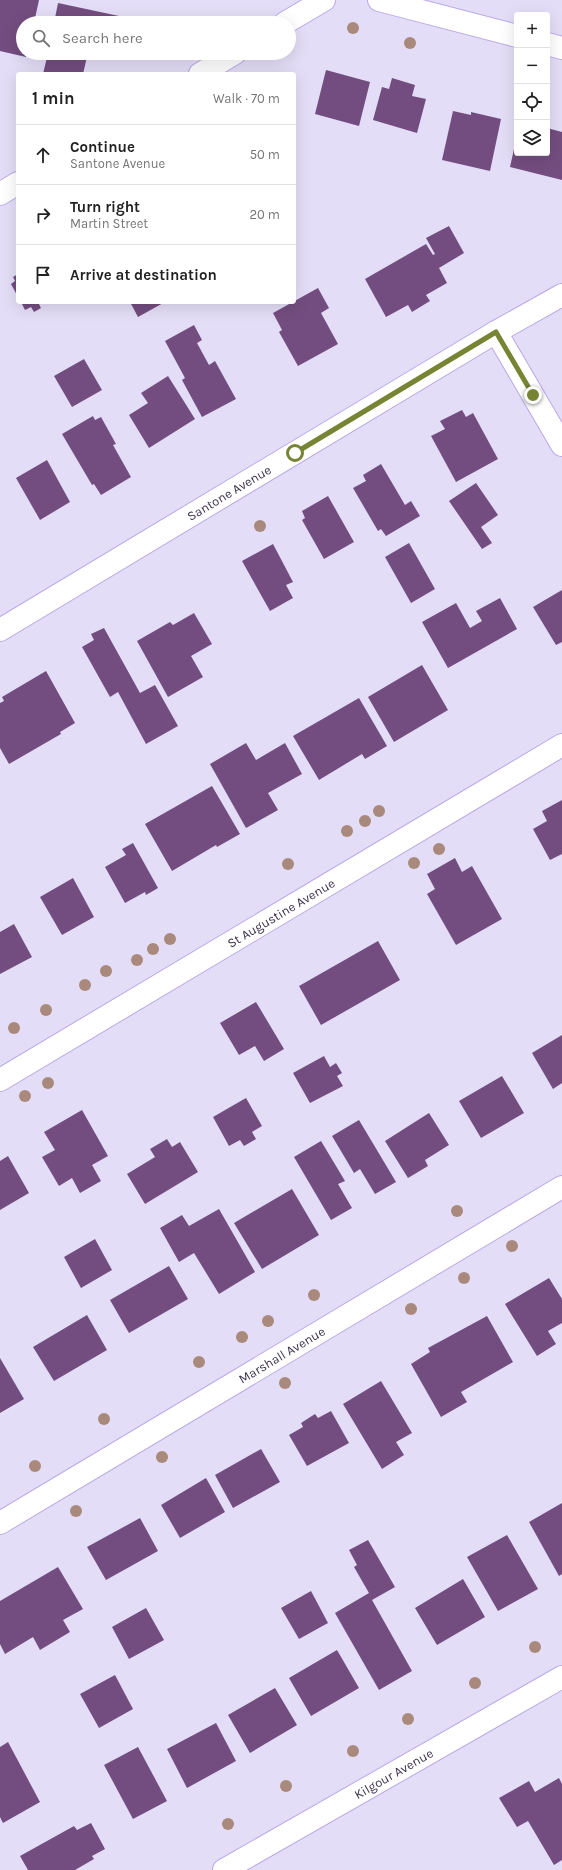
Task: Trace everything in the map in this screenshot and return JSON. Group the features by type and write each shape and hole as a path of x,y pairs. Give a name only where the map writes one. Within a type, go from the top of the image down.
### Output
{"street":[{"path":"296,17 324,0"},
{"path":"379,0 514,35"},
{"path":"550,45 562,48"},
{"path":"203,72 223,60"},
{"path":"0,194 16,184"},
{"name":"Santone Avenue","path":"0,630 496,332 562,295"},
{"path":"496,332 562,445"},
{"name":"St Augustine Avenue","path":"0,1080 562,745"},
{"name":"Marshall Avenue","path":"0,1522 562,1187"},
{"name":"Kilgour Avenue","path":"224,1870 562,1677"}],"building":[{"path":"0,0 39,0 36,16 16,16 16,55 0,51"},
{"path":"58,3 119,16 55,16"},
{"path":"46,60 86,60 83,72 43,72"},
{"path":"326,70 370,82 359,126 315,114"},
{"path":"392,78 415,85 412,96 426,99 417,133 373,120 382,87 389,89"},
{"path":"453,111 471,115 471,112 501,119 490,171 442,160"},
{"path":"550,129 562,132 562,180 510,167 514,149 514,156 550,156"},
{"path":"449,226 464,253 439,268 447,283 426,295 430,301 412,312 408,305 386,317 365,279 426,244 433,255 435,254 426,238"},
{"path":"16,275 16,293 11,284 15,281 13,277"},
{"path":"318,288 329,308 321,313 338,344 298,366 279,332 282,330 273,313 289,304 296,304 296,300"},
{"path":"22,304 39,304 41,308 34,312 31,307 25,310"},
{"path":"131,304 161,304 138,317"},
{"path":"194,325 202,340 197,343 209,365 215,361 236,399 202,417 182,380 185,378 165,341"},
{"path":"84,359 102,390 72,407 54,376"},
{"path":"168,376 195,419 149,448 129,415 148,403 141,393"},
{"path":"462,410 466,417 473,413 498,459 456,482 431,436 445,429 440,421"},
{"path":"93,416 95,420 101,417 116,444 113,445 131,477 101,495 94,484 92,485 62,434"},
{"path":"47,460 70,502 40,520 16,478"},
{"path":"381,464 405,505 411,501 420,516 386,536 381,529 378,531 353,488 366,481 363,475"},
{"path":"476,483 498,515 481,527 492,543 482,549 449,501"},
{"path":"328,496 354,542 324,559 302,520 305,518 302,511"},
{"path":"409,543 435,589 411,603 385,557"},
{"path":"273,544 293,582 286,585 293,598 270,611 242,561"},
{"path":"562,590 562,642 556,645 533,607"},
{"path":"500,598 517,629 448,668 422,622 456,603 470,628 482,621 476,611"},
{"path":"194,613 212,644 191,656 203,677 168,697 137,641 170,622 173,625"},
{"path":"104,628 140,693 155,685 178,726 146,744 118,692 110,697 82,647 94,640 91,634"},
{"path":"422,665 448,710 394,742 368,697"},
{"path":"46,671 75,723 60,732 61,734 9,764 0,748 0,703 4,701 2,697"},
{"path":"359,698 387,746 365,759 362,754 319,780 293,736"},
{"path":"246,743 256,760 285,743 302,774 268,793 278,810 246,828 210,764"},
{"path":"212,786 240,834 217,847 216,845 172,871 145,824"},
{"path":"562,800 562,854 550,860 533,829 547,821 542,811"},
{"path":"133,843 158,888 146,895 145,892 125,903 105,867 126,855 122,849"},
{"path":"455,858 462,872 472,866 502,919 456,945 427,894 435,889 427,874"},
{"path":"73,878 94,917 62,935 40,897"},
{"path":"14,924 32,957 0,974 0,932"},
{"path":"378,941 400,980 321,1025 299,986"},
{"path":"256,1002 284,1049 264,1061 255,1046 239,1055 220,1023"},
{"path":"562,1035 562,1083 553,1089 532,1053"},
{"path":"324,1056 330,1067 336,1063 342,1073 337,1076 343,1086 310,1103 293,1073"},
{"path":"502,1076 524,1113 481,1138 459,1101"},
{"path":"246,1098 262,1126 252,1132 256,1139 244,1146 240,1140 229,1146 213,1117"},
{"path":"82,1110 108,1156 92,1165 101,1181 80,1193 72,1178 59,1186 42,1157 55,1150 44,1132"},
{"path":"429,1113 449,1145 425,1160 428,1166 408,1178 385,1141"},
{"path":"359,1120 396,1182 375,1194 360,1169 354,1173 332,1136"},
{"path":"167,1139 172,1147 180,1142 198,1172 145,1204 127,1174 155,1157 150,1149"},
{"path":"321,1141 345,1181 338,1184 352,1208 331,1220 294,1157"},
{"path":"8,1156 29,1193 0,1210 0,1161"},
{"path":"292,1189 319,1235 262,1269 234,1223"},
{"path":"219,1209 255,1272 219,1294 194,1253 179,1262 160,1228 182,1215 189,1226"},
{"path":"95,1239 112,1270 81,1288 64,1257"},
{"path":"169,1266 188,1299 129,1333 110,1300"},
{"path":"549,1278 562,1299 562,1323 548,1331 556,1344 537,1356 505,1304"},
{"path":"87,1315 107,1350 54,1381 33,1347"},
{"path":"487,1316 513,1362 461,1392 467,1402 441,1417 411,1364 430,1352 428,1348"},
{"path":"0,1358 24,1399 0,1413"},
{"path":"381,1381 412,1433 396,1442 404,1455 382,1469 343,1404"},
{"path":"331,1411 349,1443 307,1466 289,1435 303,1427 301,1423 315,1414 318,1418"},
{"path":"261,1449 280,1482 233,1508 215,1475"},
{"path":"206,1478 225,1512 180,1538 161,1505"},
{"path":"562,1503 562,1574 559,1576 529,1522"},
{"path":"140,1518 158,1551 106,1580 87,1547"},
{"path":"507,1535 538,1589 498,1611 467,1557"},
{"path":"368,1540 395,1587 372,1600 412,1671 379,1690 335,1613 369,1593 354,1567 357,1565 349,1550"},
{"path":"58,1567 83,1609 63,1620 70,1632 40,1650 33,1637 5,1654 0,1644 0,1601"},
{"path":"463,1579 485,1617 437,1645 415,1608"},
{"path":"311,1591 328,1623 299,1639 281,1608"},
{"path":"146,1608 164,1640 129,1659 112,1627"},
{"path":"337,1650 359,1688 311,1716 289,1678"},
{"path":"115,1675 133,1709 99,1728 80,1694"},
{"path":"275,1688 297,1725 250,1753 228,1715"},
{"path":"216,1723 236,1761 187,1788 167,1749"},
{"path":"8,1742 40,1802 3,1823 0,1817 0,1747"},
{"path":"138,1747 167,1801 133,1819 104,1765"},
{"path":"559,1778 562,1784 562,1860 554,1865 528,1821 517,1827 499,1798 529,1781 535,1792"},
{"path":"91,1823 105,1849 92,1856 94,1859 75,1870 28,1870 20,1856 74,1826 77,1830"}],"route":[{"path":"295,453 496,332 533,395"}]}
